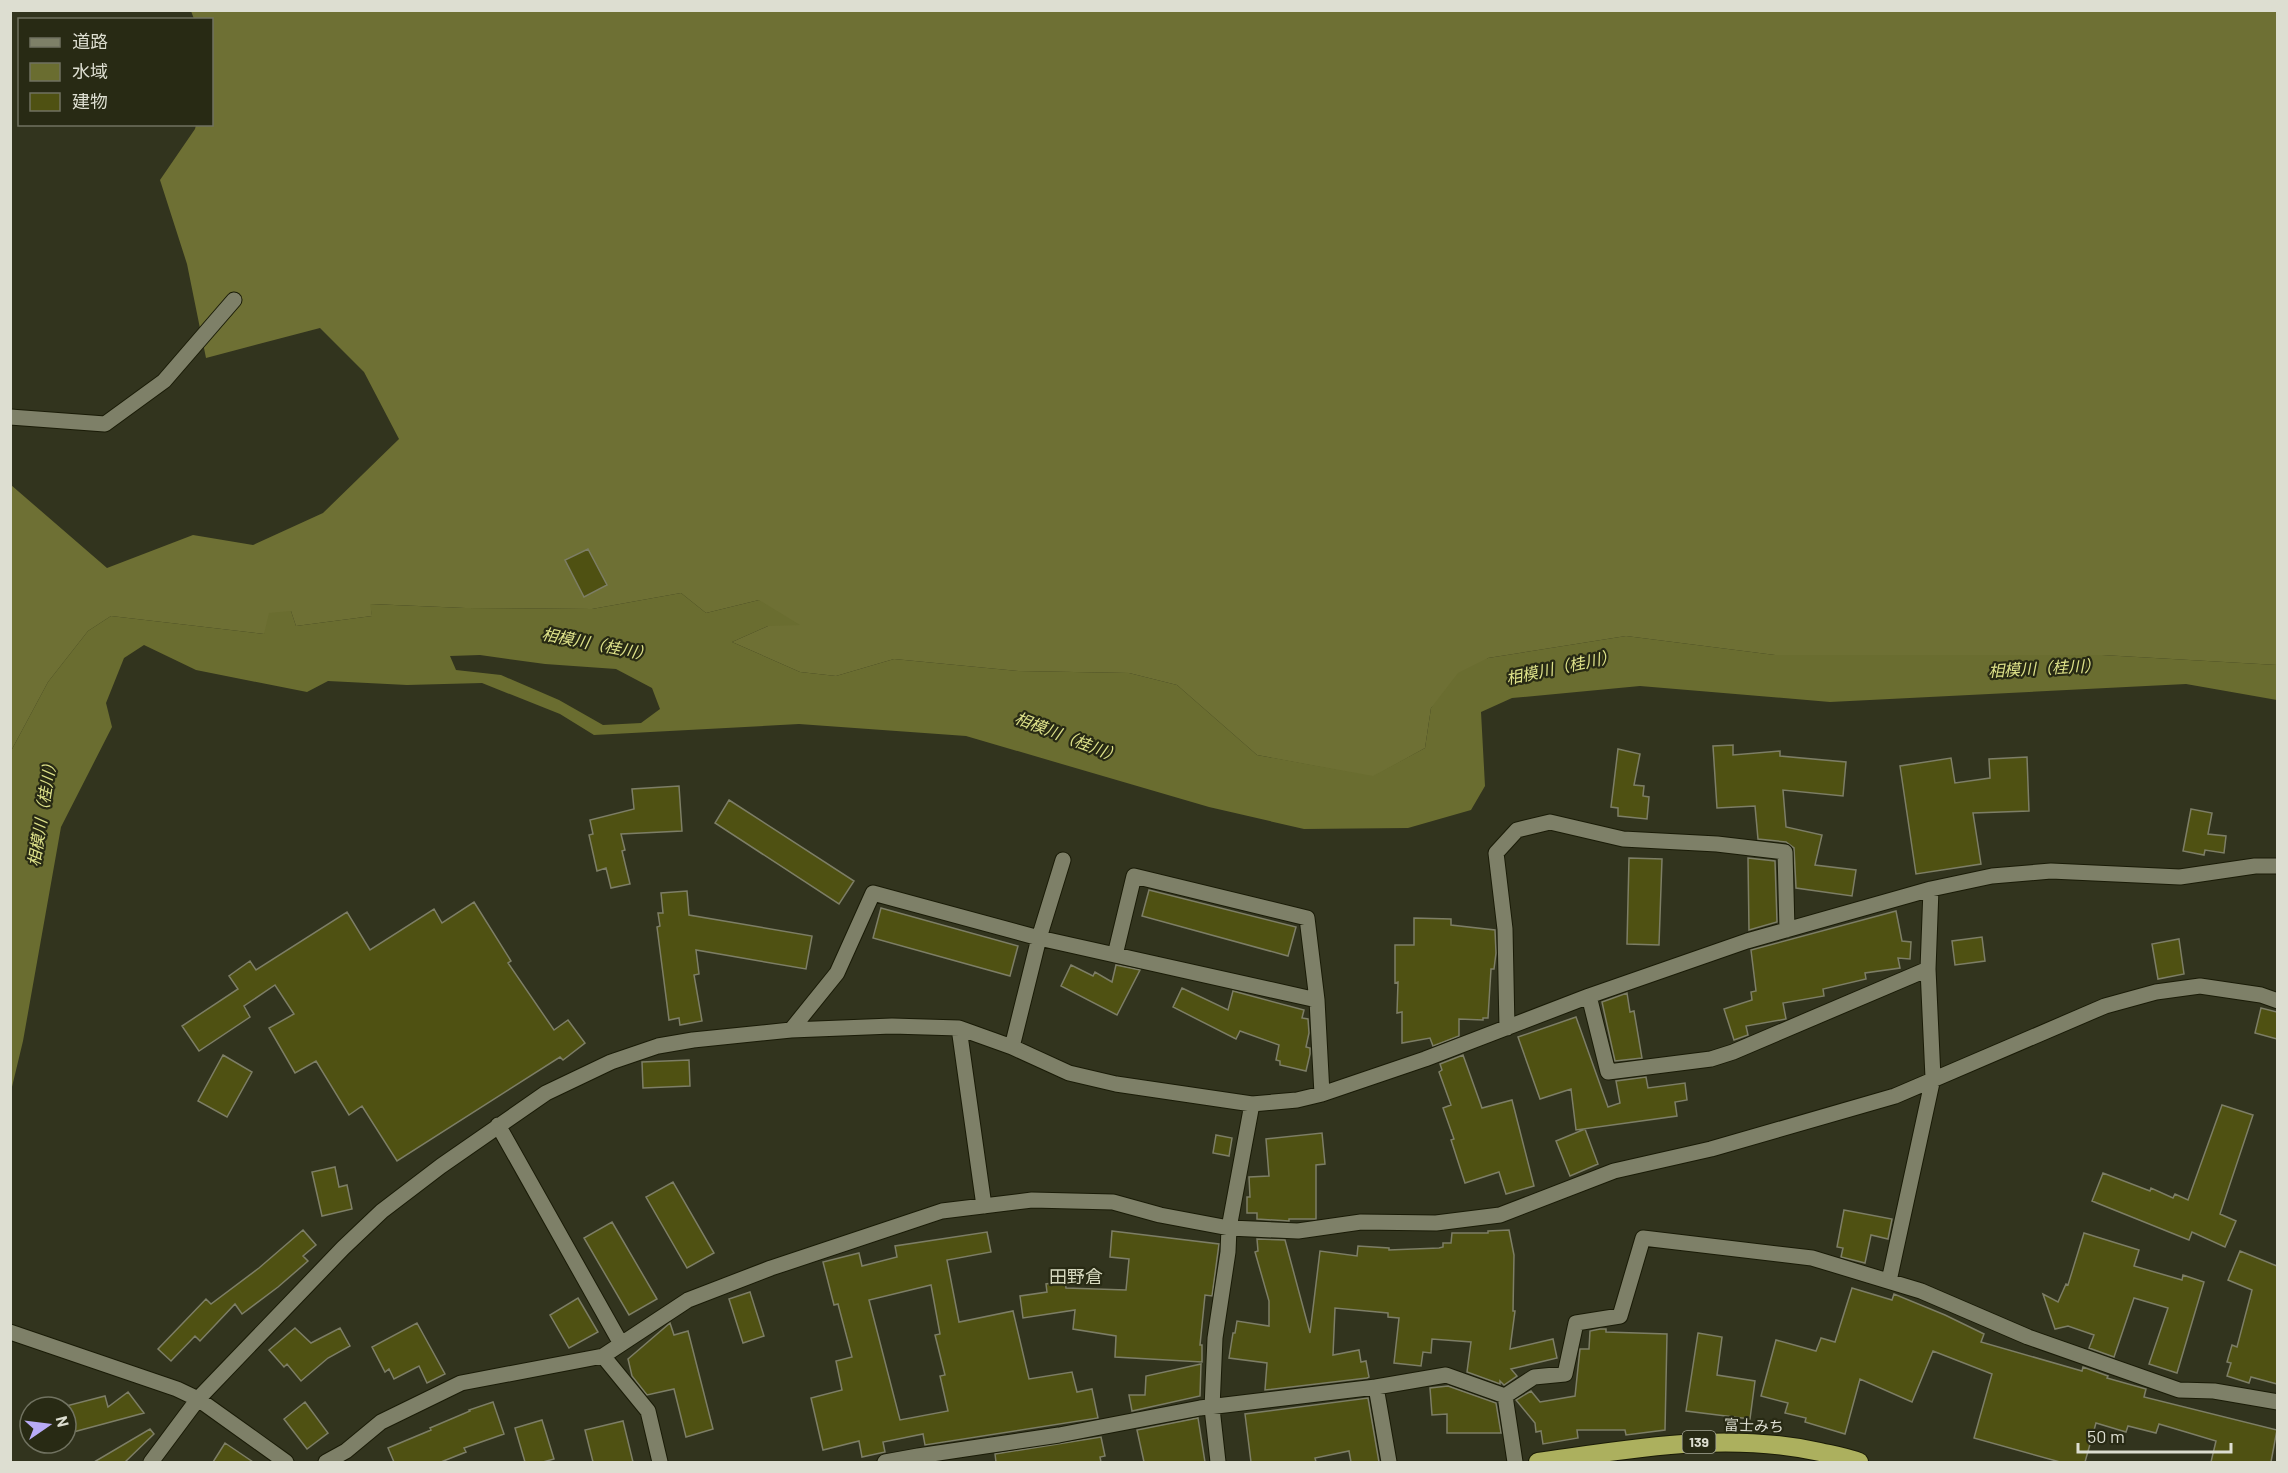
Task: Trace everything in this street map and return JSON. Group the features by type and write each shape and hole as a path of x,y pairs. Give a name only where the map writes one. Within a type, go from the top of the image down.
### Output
{"highway":[{"name":"富士みち","path":"1538,1462 1698,1442 1790,1445 1859,1462"}],"street":[{"path":"10,417 105,424 164,381 234,300"},
{"path":"1506,1028 1505,929 1496,854 1517,830 1550,822 1623,839 1717,844 1785,852 1786,930"},
{"path":"1012,1047 1039,938 1063,860"},
{"path":"151,1462 198,1399 343,1248 382,1211 498,1125 546,1093 611,1062 648,1050 693,1040 791,1030 892,1026 958,1028 1012,1047 1069,1073 1116,1084 1252,1104 1297,1100 1322,1094 1425,1059 1589,996 1747,941 1931,889 1992,876 2051,872 2180,877 2255,866 2277,866"},
{"path":"1115,955 1134,876 1307,918 1317,1000 1322,1094"},
{"path":"1889,1281 1933,1078 1928,969 1931,889"},
{"path":"791,1030 837,973 873,893 1039,938 1317,1000"},
{"path":"1589,996 1608,1072 1711,1059 1733,1052 1928,969"},
{"path":"326,1462 346,1451 381,1422 461,1383 603,1356 620,1342 688,1300 771,1268 942,1211 1032,1200 1113,1202 1160,1215 1229,1227 1298,1231 1361,1222 1436,1223 1500,1215 1614,1171 1711,1149 1829,1117 1895,1096 2105,1006 2156,992 2200,986 2261,995 2277,1001"},
{"path":"958,1028 984,1206"},
{"path":"1218,1462 1212,1408 1215,1338 1228,1252 1229,1227 1252,1104"},
{"path":"498,1125 620,1342"},
{"path":"1505,1396 1534,1377 1565,1374 1576,1323 1620,1316 1643,1238 1812,1258 1921,1291 2028,1336 2179,1390 2214,1391 2277,1402"},
{"path":"10,1332 177,1389 198,1399 286,1462"},
{"path":"603,1356 648,1411 660,1462"},
{"path":"885,1462 1059,1435 1200,1408 1376,1387 1446,1375 1505,1396"},
{"path":"1376,1387 1389,1462"},
{"path":"1505,1396 1515,1462"}],"shaded area":[{"path":"191,11 2277,11 2277,665 2102,655 1775,655 1626,636 1488,658 1431,708 1425,748 1373,777 1257,755 1177,685 1129,673 1018,671 894,659 836,676 800,672 732,642 768,626 759,600 706,613 681,593 592,609 465,608 371,604 372,616 296,626 291,611 264,634 111,616 88,631 48,682 11,751 11,485 107,568 193,535 253,545 323,513 399,439 364,372 320,328 206,358 187,264 160,180 196,126 213,126 213,18 194,18"}],"water":[{"name":"相模川（桂川）","path":"681,593 706,613 759,600 800,625 768,626 732,642 800,672 836,676 894,659 1018,671 1129,673 1177,685 1257,755 1373,776 1425,748 1431,708 1458,673 1488,658 1626,636 1775,655 2102,655 2277,665 2277,700 2186,684 1830,702 1640,686 1512,698 1481,712 1485,786 1471,810 1408,828 1304,829 1209,807 966,736 799,724 594,735 560,714 482,683 407,685 328,681 307,692 196,670 144,645 124,658 106,703 112,727 61,827 23,1041 11,1091 11,751 48,682 88,631 111,616 264,634 269,613 291,611 296,626 372,616 370,604 465,608 592,609","holes":["480,655 545,664 616,669 652,688 660,709 641,723 603,725 559,700 501,675 456,670 450,656"]}],"building":[{"path":"588,549 607,585 584,597 565,560"},
{"path":"1733,745 1733,755 1780,751 1780,756 1846,762 1843,796 1783,790 1786,827 1822,835 1815,865 1856,870 1852,896 1796,888 1794,848 1786,842 1758,839 1755,806 1717,808 1713,746"},
{"path":"1618,749 1640,754 1634,785 1644,786 1643,796 1649,797 1647,819 1618,816 1618,808 1611,807"},
{"path":"2027,757 2029,811 1973,813 1981,864 1916,874 1900,766 1951,758 1955,783 1990,778 1989,759"},
{"path":"679,786 682,831 621,834 625,850 622,851 630,884 611,888 606,868 597,871 589,835 593,834 590,820 634,809 632,789"},
{"path":"729,800 854,881 839,904 715,823"},
{"path":"2191,809 2212,813 2208,834 2226,836 2224,853 2205,850 2204,855 2183,851"},
{"path":"1629,858 1662,859 1659,945 1627,944"},
{"path":"1748,858 1775,861 1777,922 1749,930"},
{"path":"1149,890 1296,927 1288,956 1142,916"},
{"path":"687,891 689,915 812,936 806,969 696,950 699,974 694,975 702,1021 680,1025 679,1018 669,1020 657,927 660,926 658,913 663,913 661,893"},
{"path":"474,902 511,961 508,963 554,1030 568,1020 585,1043 563,1060 560,1057 397,1161 362,1106 349,1115 316,1061 295,1073 269,1028 294,1014 275,985 244,1006 250,1017 199,1051 182,1026 238,989 229,976 250,961 256,970 347,912 370,950 434,909 442,923"},
{"path":"881,908 1018,946 1010,976 873,938"},
{"path":"1896,911 1902,941 1911,942 1910,959 1898,958 1900,968 1865,973 1866,979 1823,989 1824,996 1783,1003 1786,1019 1746,1026 1748,1035 1734,1040 1724,1009 1752,1000 1751,992 1756,991 1751,950"},
{"path":"1414,918 1451,919 1451,925 1495,930 1496,953 1494,969 1491,969 1488,1018 1483,1018 1483,1020 1459,1019 1459,1036 1433,1046 1430,1038 1402,1043 1402,1012 1397,1013 1398,982 1395,983 1395,945 1414,945"},
{"path":"1982,937 1985,961 1955,965 1952,941"},
{"path":"2179,939 2184,974 2158,979 2152,944"},
{"path":"1071,965 1093,976 1095,972 1112,982 1116,965 1140,970 1117,1015 1061,986"},
{"path":"1182,988 1228,1010 1233,991 1304,1010 1302,1018 1308,1019 1309,1033 1306,1047 1310,1048 1306,1071 1280,1065 1280,1061 1276,1060 1279,1045 1240,1031 1236,1039 1173,1007"},
{"path":"1627,993 1630,1012 1634,1011 1642,1058 1615,1061 1602,1002"},
{"path":"2261,1008 2277,1012 2277,1039 2255,1033"},
{"path":"1576,1017 1608,1107 1620,1103 1616,1081 1646,1077 1648,1088 1685,1083 1687,1100 1675,1102 1677,1116 1576,1130 1571,1089 1540,1099 1518,1037"},
{"path":"223,1055 252,1072 227,1117 198,1101"},
{"path":"1463,1055 1482,1108 1512,1100 1534,1186 1506,1194 1499,1172 1465,1183 1451,1140 1454,1139 1443,1108 1451,1105 1439,1072 1442,1070 1440,1064"},
{"path":"689,1060 690,1086 643,1088 642,1062"},
{"path":"2222,1105 2253,1115 2220,1214 2236,1221 2225,1247 2192,1232 2189,1240 2092,1201 2103,1173 2150,1191 2151,1188 2173,1198 2175,1194 2188,1200"},
{"path":"1585,1129 1598,1164 1570,1176 1556,1141"},
{"path":"1322,1133 1325,1164 1316,1165 1316,1219 1289,1219 1289,1221 1257,1219 1257,1213 1247,1213 1247,1197 1250,1197 1249,1177 1269,1176 1266,1139"},
{"path":"1216,1135 1232,1138 1229,1156 1213,1153"},
{"path":"335,1167 339,1187 347,1185 352,1209 322,1216 312,1172"},
{"path":"673,1182 714,1253 687,1268 646,1197"},
{"path":"1844,1210 1892,1219 1888,1239 1871,1235 1865,1263 1841,1257 1843,1248 1837,1247"},
{"path":"612,1222 657,1299 629,1315 584,1238"},
{"path":"303,1230 316,1245 303,1256 308,1261 278,1287 242,1314 235,1304 200,1341 195,1336 171,1361 158,1349 206,1299 211,1304 259,1268"},
{"path":"1509,1230 1514,1255 1513,1311 1515,1311 1510,1349 1553,1339 1557,1358 1511,1369 1517,1376 1504,1385 1500,1381 1500,1384 1467,1372 1471,1342 1432,1339 1431,1353 1423,1352 1421,1366 1394,1363 1399,1318 1388,1317 1388,1313 1335,1308 1333,1355 1359,1350 1361,1362 1366,1361 1369,1377 1367,1378 1265,1390 1267,1363 1229,1358 1237,1321 1269,1326 1269,1301 1255,1252 1258,1251 1257,1239 1285,1240 1310,1333 1320,1251 1357,1256 1358,1246 1389,1248 1389,1250 1439,1248 1443,1247 1443,1243 1451,1243 1452,1233 1488,1233 1488,1231"},
{"path":"1112,1231 1219,1244 1212,1296 1205,1295 1200,1345 1202,1345 1202,1362 1115,1357 1116,1336 1073,1329 1075,1310 1023,1318 1020,1296 1047,1292 1046,1284 1065,1281 1066,1288 1126,1290 1129,1259 1110,1257"},
{"path":"987,1232 991,1252 947,1260 959,1322 1013,1311 1029,1379 1072,1372 1077,1392 1092,1389 1098,1418 925,1445 923,1434 883,1442 885,1452 862,1457 859,1441 823,1450 811,1398 842,1390 836,1361 852,1357 838,1304 834,1305 823,1262 859,1253 862,1266 897,1257 895,1246","holes":["931,1285 940,1334 935,1335 945,1375 940,1376 948,1411 900,1420 869,1300"]},
{"path":"2084,1233 2139,1250 2134,1266 2182,1280 2183,1275 2204,1282 2177,1373 2149,1364 2168,1308 2134,1298 2114,1357 2089,1348 2094,1335 2068,1326 2055,1329 2043,1294 2058,1302 2066,1284 2068,1285"},
{"path":"2240,1251 2277,1266 2277,1384 2251,1377 2249,1383 2227,1376 2231,1363 2227,1362 2232,1345 2237,1347 2252,1290 2228,1280"},
{"path":"1852,1288 1892,1300 1894,1294 1984,1334 1981,1342 2082,1371 2083,1367 2108,1376 2107,1378 2146,1389 2144,1397 2277,1430 2271,1462 2211,1462 2216,1441 2159,1424 2156,1433 2128,1426 2126,1432 2096,1423 2085,1462 2060,1462 1974,1438 1992,1374 1933,1351 1912,1402 1860,1379 1845,1434 1805,1422 1806,1418 1785,1413 1788,1403 1761,1396 1776,1340 1816,1351 1821,1338 1835,1342"},
{"path":"750,1292 764,1336 743,1343 729,1299"},
{"path":"578,1298 598,1332 569,1348 550,1315"},
{"path":"417,1323 445,1374 427,1383 419,1366 394,1379 389,1369 385,1372 372,1347"},
{"path":"670,1323 674,1335 688,1331 713,1429 686,1437 674,1389 647,1395 632,1376 628,1359"},
{"path":"295,1328 311,1343 340,1328 350,1346 328,1358 301,1381 287,1364 284,1367 269,1350"},
{"path":"1606,1329 1606,1332 1667,1334 1665,1430 1626,1435 1625,1430 1577,1430 1578,1438 1543,1444 1541,1431 1536,1432 1535,1423 1516,1400 1531,1391 1540,1402 1575,1396 1580,1349 1589,1349 1590,1331"},
{"path":"1698,1333 1722,1337 1717,1375 1755,1381 1750,1419 1686,1411"},
{"path":"1201,1364 1200,1396 1132,1411 1129,1395 1145,1395 1146,1376"},
{"path":"1448,1386 1496,1403 1501,1433 1447,1433 1447,1414 1432,1415 1430,1388"},
{"path":"128,1392 144,1413 78,1431 78,1403 105,1396 108,1407"},
{"path":"1368,1398 1379,1462 1351,1462 1349,1451 1315,1458 1316,1462 1251,1462 1245,1414"},
{"path":"305,1402 328,1433 307,1449 284,1419"},
{"path":"493,1402 504,1434 464,1448 466,1452 441,1462 394,1462 388,1448 431,1430 430,1428 469,1410"},
{"path":"1198,1418 1205,1462 1144,1462 1137,1430"},
{"path":"542,1420 554,1459 543,1462 525,1462 515,1428"},
{"path":"623,1421 633,1462 593,1462 585,1430"},
{"path":"150,1429 154,1434 125,1462 94,1462"},
{"path":"1101,1437 1105,1456 1100,1457 1101,1462 996,1462 995,1454"},
{"path":"225,1443 253,1462 213,1462"}],"district":[{"name":"田野倉","path":"1076,1277"}]}
